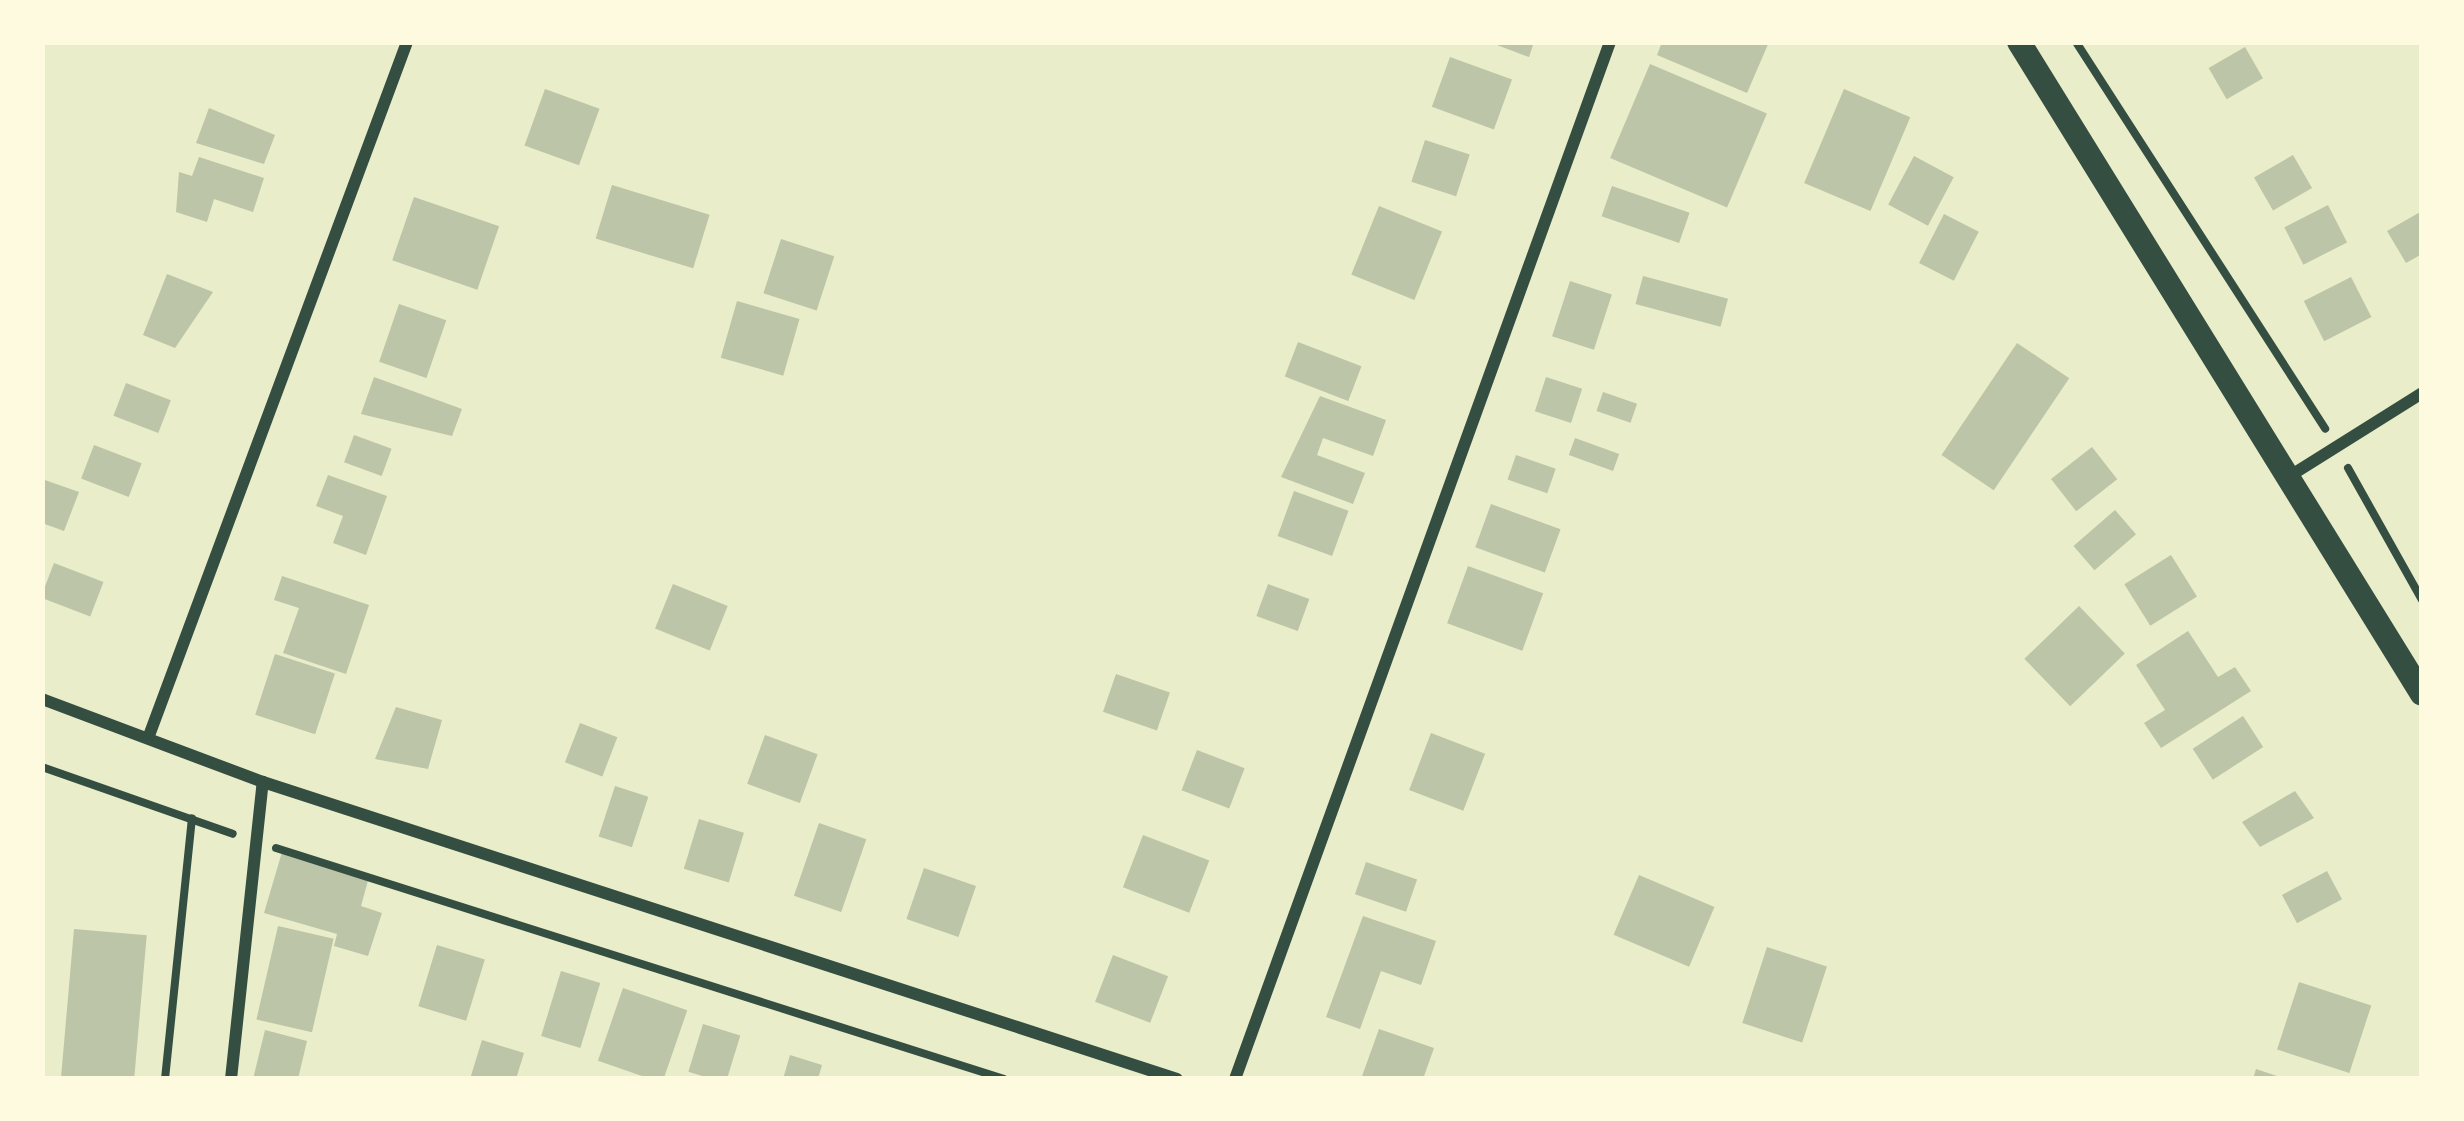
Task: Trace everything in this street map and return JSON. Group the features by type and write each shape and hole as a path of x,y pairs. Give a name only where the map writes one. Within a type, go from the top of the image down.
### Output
{"main road":[{"path":"2019,42 2293,474 2422,694"}],"street":[{"path":"151,733 407,42"},
{"path":"1235,1079 1610,42"},
{"path":"2293,474 2422,393"},
{"path":"42,699 151,733 263,782 1177,1079"},
{"path":"231,1079 263,782"}],"path":[{"path":"2076,42 2335,446 2422,600"},
{"path":"42,766 255,842 1004,1079"},
{"path":"165,1079 192,818"}],"building":[{"path":"1489,42 1534,42 1529,57"},
{"path":"1662,42 1769,42 1747,93 1657,55"},
{"path":"2245,47 2263,78 2227,99 2209,68"},
{"path":"1450,57 1512,80 1494,129 1432,107"},
{"path":"1650,64 1767,114 1727,208 1610,158"},
{"path":"545,89 600,109 579,165 524,145"},
{"path":"1844,89 1910,117 1870,211 1804,183"},
{"path":"209,108 275,135 264,164 196,143"},
{"path":"1425,140 1470,155 1456,196 1411,182"},
{"path":"2293,155 2312,188 2273,210 2254,178"},
{"path":"1914,156 1954,177 1928,226 1888,205"},
{"path":"199,157 264,178 253,212 214,199 207,222 176,212 179,172 192,176"},
{"path":"612,185 710,215 693,268 596,239"},
{"path":"1612,186 1690,213 1679,243 1602,216"},
{"path":"414,197 499,226 477,290 392,260"},
{"path":"2328,205 2347,242 2303,265 2284,227"},
{"path":"1379,206 1442,231 1414,300 1351,275"},
{"path":"2422,211 2422,254 2406,263 2387,231"},
{"path":"1944,214 1979,232 1954,281 1919,263"},
{"path":"781,239 834,256 817,311 763,293"},
{"path":"167,274 213,292 175,348 143,335"},
{"path":"1643,276 1728,299 1720,327 1635,304"},
{"path":"2351,277 2371,317 2324,341 2304,301"},
{"path":"1570,281 1612,295 1594,350 1552,336"},
{"path":"737,301 799,319 783,376 721,358"},
{"path":"399,304 446,320 426,378 379,362"},
{"path":"1298,342 1361,366 1348,401 1285,377"},
{"path":"2017,343 2069,378 1994,490 1942,455"},
{"path":"374,377 462,409 452,436 361,414"},
{"path":"1546,377 1582,389 1571,423 1535,411"},
{"path":"126,383 171,400 158,433 113,416"},
{"path":"1603,392 1637,404 1631,423 1596,411"},
{"path":"1320,396 1386,420 1373,456 1323,438 1317,455 1365,473 1353,504 1281,477"},
{"path":"354,435 392,449 382,476 344,462"},
{"path":"1575,438 1619,454 1613,471 1569,455"},
{"path":"94,445 142,463 129,497 81,479"},
{"path":"2092,447 2117,479 2076,511 2051,479"},
{"path":"1516,455 1556,469 1547,493 1508,480"},
{"path":"328,475 387,496 366,555 333,543 343,516 316,506"},
{"path":"42,479 79,492 64,531 42,523"},
{"path":"1294,491 1349,511 1332,556 1278,536"},
{"path":"1491,504 1561,529 1545,573 1475,547"},
{"path":"2115,510 2136,534 2094,570 2073,546"},
{"path":"2171,555 2197,597 2150,626 2124,584"},
{"path":"54,563 103,582 90,617 42,598"},
{"path":"1468,566 1543,593 1522,651 1447,623"},
{"path":"282,576 369,605 346,674 283,653 299,608 274,600"},
{"path":"673,584 728,606 710,651 655,629"},
{"path":"1268,584 1309,599 1298,631 1256,616"},
{"path":"2079,606 2125,653 2070,706 2024,659"},
{"path":"2188,631 2218,677 2235,667 2251,691 2161,748 2144,723 2165,710 2136,665"},
{"path":"275,654 335,673 315,734 255,715"},
{"path":"1116,674 1170,693 1157,730 1103,712"},
{"path":"396,707 442,720 428,769 375,759"},
{"path":"2243,716 2263,747 2213,780 2193,749"},
{"path":"580,723 617,737 602,777 565,762"},
{"path":"1431,733 1485,754 1463,811 1409,790"},
{"path":"765,735 818,754 800,803 747,784"},
{"path":"1197,750 1245,768 1229,808 1182,790"},
{"path":"615,786 648,797 632,847 599,836"},
{"path":"2295,791 2314,818 2260,847 2242,822"},
{"path":"699,819 744,833 729,882 684,869"},
{"path":"819,823 866,839 841,912 794,896"},
{"path":"1143,835 1209,860 1189,913 1123,887"},
{"path":"282,852 369,877 361,906 382,913 368,956 334,946 337,934 264,913"},
{"path":"1366,862 1417,880 1406,912 1355,894"},
{"path":"924,868 976,886 958,937 906,919"},
{"path":"2327,871 2342,899 2297,923 2282,895"},
{"path":"1639,875 1714,907 1689,967 1614,935"},
{"path":"1363,916 1436,941 1421,985 1381,971 1360,1029 1326,1017"},
{"path":"278,926 334,939 312,1032 256,1020"},
{"path":"74,929 147,935 134,1079 61,1079"},
{"path":"437,945 485,960 466,1021 418,1006"},
{"path":"1767,947 1827,966 1802,1043 1742,1023"},
{"path":"1113,955 1168,976 1150,1023 1095,1002"},
{"path":"561,971 600,983 580,1048 541,1036"},
{"path":"2299,982 2371,1005 2349,1073 2277,1050"},
{"path":"623,988 687,1010 664,1079 598,1061"},
{"path":"703,1024 740,1035 727,1079 688,1072"},
{"path":"1379,1029 1434,1048 1423,1079 1361,1079"},
{"path":"265,1030 307,1041 298,1079 253,1079"},
{"path":"482,1040 524,1053 516,1079 470,1079"},
{"path":"790,1055 822,1065 818,1079 783,1079"},
{"path":"2256,1069 2283,1078 2283,1079 2253,1079"}]}
